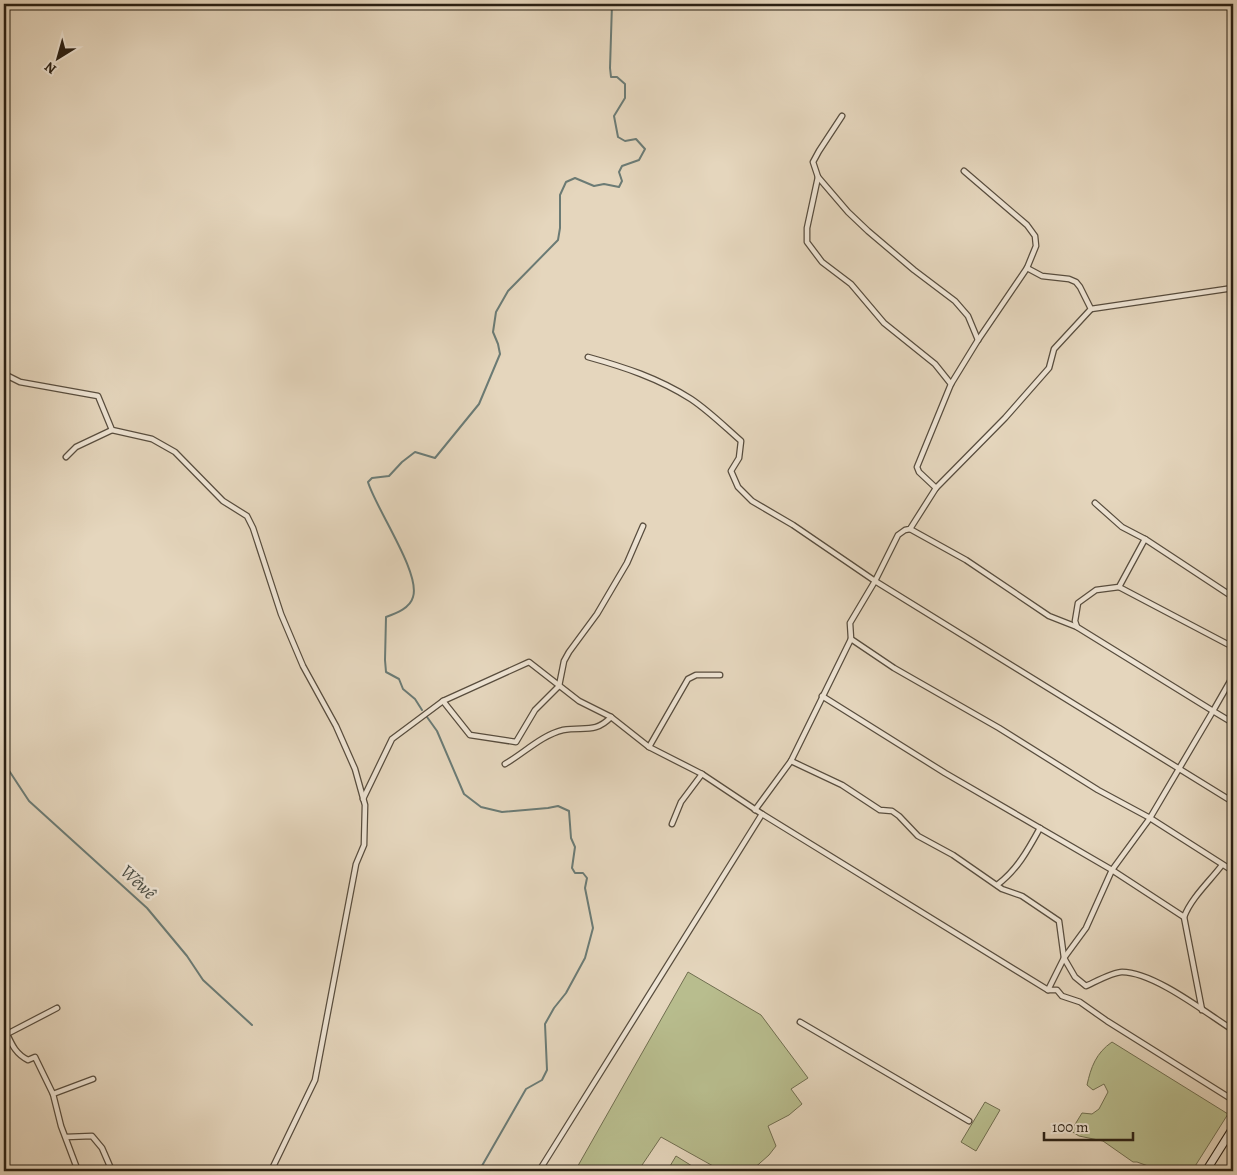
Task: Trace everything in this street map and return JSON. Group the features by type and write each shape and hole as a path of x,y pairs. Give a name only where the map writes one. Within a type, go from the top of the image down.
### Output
{"main road":[{"path":"1206,1171 1233,1128"}],"street":[{"path":"842,116 818,151 813,162 818,177 848,212 868,231 914,270 955,301 968,316 978,340"},
{"path":"936,488 919,472 917,467 951,384 1026,268 1036,246 1035,236 1027,225 964,171"},
{"path":"818,177 807,228 807,242 822,262 851,284 884,323 935,364 951,384"},
{"path":"1026,268 1042,276 1069,279 1076,282 1091,309"},
{"path":"755,810 791,761 851,639 850,623 875,581 898,535 910,529 936,488 1005,418 1049,368 1054,349 1091,309 1233,288"},
{"path":"588,357 631,369 655,379 692,400 741,441 739,458 731,471 738,488 752,501 793,525 875,581 1233,802"},
{"path":"4,374 20,382 98,396 112,430"},
{"path":"66,457 76,447 112,430 152,439 175,452 223,501 247,516 253,528 281,614 303,666 336,726 355,769 364,799 364,845 356,864 315,1080 271,1171"},
{"path":"1095,504 1122,527 1145,539 1233,597"},
{"path":"443,701 470,735 516,742 535,710 559,686 564,661 596,614 627,563 643,526"},
{"path":"910,529 966,560 1049,616 1077,628 1233,723"},
{"path":"1119,587 1145,539"},
{"path":"1077,628 1075,621 1078,603 1096,590 1119,587 1233,648"},
{"path":"851,639 894,668 999,728 1098,790 1150,818 1222,866 1233,871"},
{"path":"364,799 392,739 443,701 529,662 580,702 611,717 649,747 702,774 755,810 1048,990 1057,990 1062,996 1080,1002 1106,1021 1233,1100"},
{"path":"649,747 688,679 696,675 720,675"},
{"path":"1048,990 1064,958 1086,928 1112,870 1150,818 1233,676"},
{"path":"822,696 945,773 1112,870 1184,917"},
{"path":"505,764 543,739 563,730 596,728 611,717"},
{"path":"791,761 842,785 880,810 892,811 918,836 953,855 1007,891 1022,896 1059,921 1064,958 1075,977 1086,986 1120,972 1141,975 1178,994 1233,1030"},
{"path":"672,824 681,802 702,774"},
{"path":"539,1171 762,814"},
{"path":"997,885 1008,877 1022,861 1040,828"},
{"path":"1202,1010 1184,917 1202,890 1222,866"},
{"path":"57,1008 7,1034 14,1049 19,1054 28,1060 35,1057 53,1094 61,1126 78,1171"},
{"path":"800,1022 969,1121"},
{"path":"53,1094 93,1079"},
{"path":"66,1137 92,1136 102,1148 112,1171"}],"green space":[{"path":"688,972 761,1015 808,1078 791,1089 802,1104 789,1115 768,1126 776,1146 751,1171 722,1171 661,1137 638,1171 575,1171"},
{"path":"1112,1042 1228,1114 1192,1171 1148,1171 1148,1166 1133,1162 1103,1141 1079,1136 1071,1131 1082,1113 1092,1114 1099,1109 1108,1092 1104,1084 1093,1090 1087,1085 1095,1061 1106,1046"},
{"path":"985,1102 1000,1110 976,1151 961,1142"},
{"path":"676,1156 700,1171 667,1171"}],"waterway":[{"path":"422,710 415,699 403,689 399,679 386,672 386,617 399,612 409,604 413,597 414,586 404,557 368,482 372,478 389,476 415,452 435,458 479,404 500,354 493,332 496,312 508,291 558,240 560,195 566,182 575,178 594,186 604,184 619,187 622,181 619,172 622,166 639,160 645,149 636,139 625,141 618,137 614,116 625,98 625,84 617,77 611,77 612,4"},
{"path":"427,717 437,731 464,794 481,807 502,812 558,806 569,811 571,838 575,847 572,868 575,873 583,873 587,878 585,888 593,928 585,958 566,993 554,1008 545,1024 547,1070 542,1080 526,1089 479,1171"},
{"name":"Wêwê","path":"4,763 29,801 147,908 187,956 203,980 252,1025"}]}
